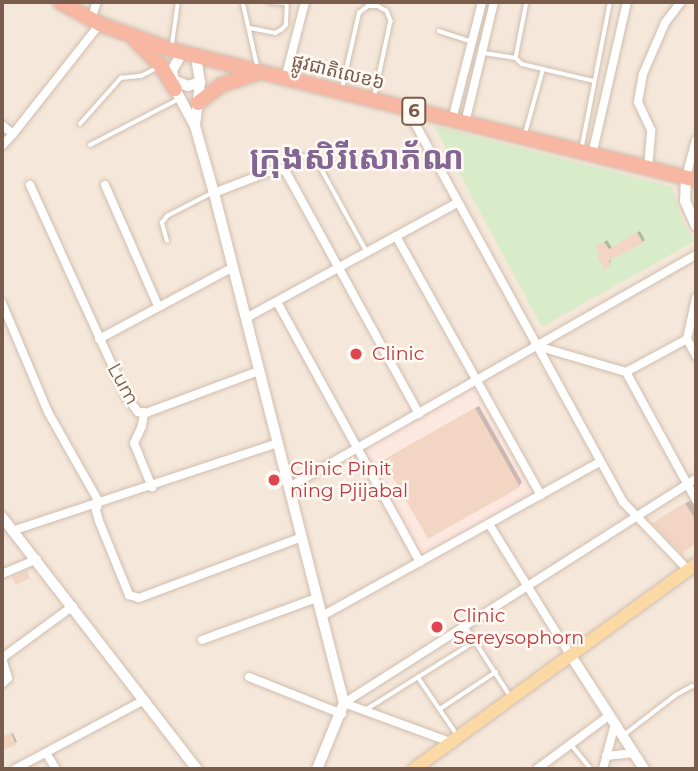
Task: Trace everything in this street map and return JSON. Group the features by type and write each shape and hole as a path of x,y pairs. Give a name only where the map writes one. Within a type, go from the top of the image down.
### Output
{"highway":[{"name":"ផ្លូវជាតិលេខ៦","path":"60,2 95,22 183,53 691,179"},
{"path":"133,37 160,66 176,89"},
{"path":"198,103 220,85 259,72"}],"main road":[{"path":"195,126 200,82 183,53 176,60 176,89 195,126 214,193 343,708 317,769"},
{"path":"176,89 200,82"},
{"path":"691,179 685,201 696,224"},
{"path":"2,517 197,769"},
{"path":"414,769 693,567"},
{"path":"570,656 644,769"}],"street":[{"path":"2,146 95,22 97,2"},
{"path":"285,79 305,2"},
{"path":"458,122 482,2"},
{"path":"458,122 482,52 494,2"},
{"path":"586,153 627,2"},
{"path":"648,168 651,130 638,102 643,74 664,23 681,2"},
{"path":"407,109 623,502 693,567"},
{"path":"2,125 13,134"},
{"path":"691,179 696,141"},
{"path":"214,193 282,168 419,414"},
{"path":"105,185 158,306"},
{"name":"Lum","path":"30,186 125,396 138,412 259,371"},
{"path":"246,318 457,203"},
{"path":"396,236 541,495"},
{"path":"289,487 696,255"},
{"path":"99,339 233,267"},
{"path":"696,298 687,339 696,356"},
{"path":"276,302 420,562"},
{"path":"2,303 48,412 99,502"},
{"path":"537,346 626,372 687,339"},
{"path":"626,372 696,500"},
{"path":"144,412 142,426 134,443 152,487"},
{"path":"12,531 152,487 278,443"},
{"path":"322,616 600,462"},
{"path":"343,708 465,625 696,478"},
{"path":"99,502 96,510 99,521 129,595 133,598 302,537"},
{"path":"489,523 570,656"},
{"path":"2,574 37,559"},
{"path":"202,640 317,598"},
{"path":"2,684 8,678 2,658 73,606"},
{"path":"249,677 343,708 365,710 456,740"},
{"path":"15,769 144,700"},
{"path":"537,769 612,720"},
{"path":"603,769 612,720"},
{"path":"46,753 56,769"},
{"path":"606,756 634,753"}],"lane":[{"path":"178,2 183,53"},
{"path":"243,2 259,72"},
{"path":"250,29 275,33 286,25 287,2 270,2"},
{"path":"516,58 527,2"},
{"path":"586,153 594,80 610,2"},
{"path":"340,93 359,13 368,6 378,6 387,10 391,21 374,101"},
{"path":"439,31 472,42"},
{"path":"482,52 516,58 522,64 594,80"},
{"path":"80,124 121,78 141,76 160,66"},
{"path":"523,138 544,69"},
{"path":"90,145 176,89"},
{"path":"282,168 302,156 316,159 367,252"},
{"path":"167,241 162,223 166,216 214,193"},
{"path":"465,625 512,699"},
{"path":"365,710 476,641"},
{"path":"440,709 496,672"},
{"path":"418,677 440,709 456,740"},
{"path":"623,737 676,695 692,686 696,687"},
{"path":"572,744 589,769"}],"shaded area":[{"path":"2,2 696,2 696,769 2,769"},
{"path":"477,374 547,497 418,570 350,447"}],"green space":[{"path":"434,126 672,187 683,222 695,241 542,327"}],"building":[{"path":"637,232 643,243 609,261 611,266 605,270 597,256 600,254 596,246 604,242 609,249"},
{"path":"475,408 520,487 428,539 383,460"},
{"path":"685,503 696,521 696,543 682,554 652,523"},
{"path":"27,571 30,578 16,585 12,577"},
{"path":"11,733 16,745 3,750 2,737"}],"place":[{"name":"Clinic","path":"356,354"},
{"name":"Clinic Pinit ning Pjijabal","path":"274,480"},
{"name":"Clinic Sereysophorn","path":"437,627"}],"district":[{"name":"ក្រុងសិរីសោភ័ណ","path":"357,158"}]}
